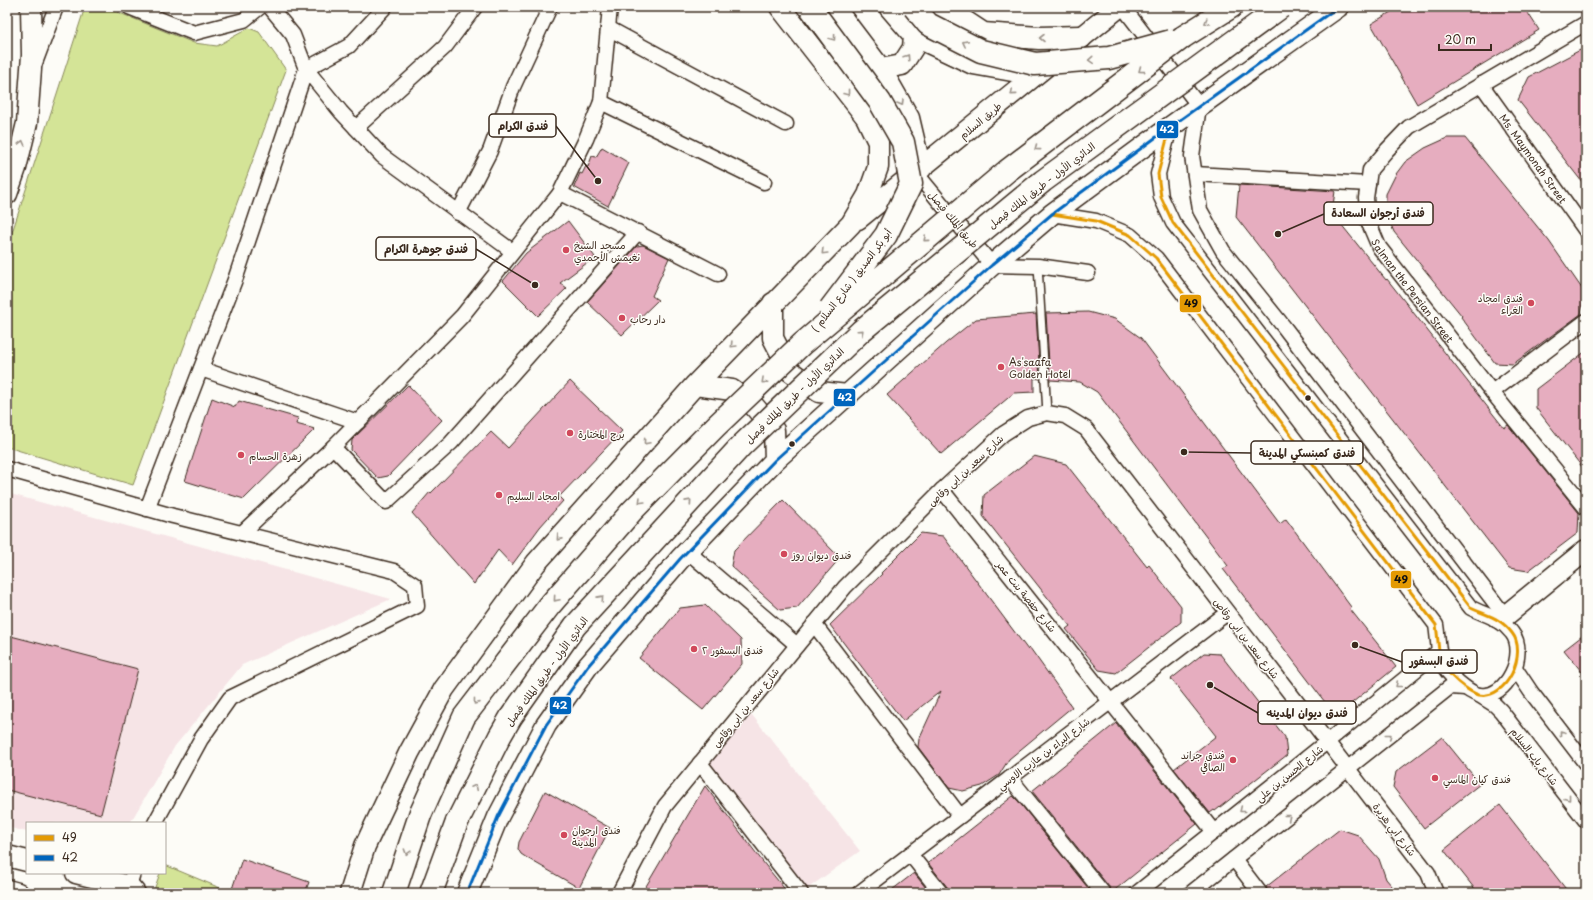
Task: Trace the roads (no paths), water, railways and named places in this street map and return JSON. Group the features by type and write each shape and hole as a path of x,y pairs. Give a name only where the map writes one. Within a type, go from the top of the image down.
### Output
{"main road":[{"name":"( شارع السلام ) أبو بكر الصديق","path":"802,344 886,236 911,184 903,142 880,102 810,7"},
{"path":"914,7 928,24 981,51 1035,64 1109,58 1183,38"},
{"path":"942,7 983,34 1039,38 1081,37"},
{"path":"394,893 420,815 464,716 550,605 632,511 716,426 802,344 1008,171 1183,38 1231,7"},
{"name":"الدائري الأول - طريق الملك فيصل","path":"431,893 457,822 507,723 575,626 741,446 861,331 1043,181 1281,7"}],"street":[{"path":"7,194 16,168 27,123 32,55 31,7"},
{"path":"30,76 56,7"},
{"path":"129,7 194,33 244,20 260,7"},
{"path":"270,7 293,36 306,69 341,112 382,156 512,252"},
{"path":"147,509 236,277 306,69 349,46 385,7"},
{"path":"356,128 445,47 475,7"},
{"path":"458,213 490,151 513,87 550,7"},
{"path":"242,533 333,447 462,316 560,192 586,139 601,102 610,7"},
{"path":"350,893 365,846 409,753 444,689 536,563 695,385 851,224 868,195 878,166 878,142 866,117 780,7"},
{"path":"834,7 881,69 909,118 918,171"},
{"path":"889,7 914,36 973,64 1035,75"},
{"path":"1117,10 1199,106 1192,156 1200,210 1223,251 1284,327 1513,634 1519,654 1510,678 1500,689 1491,693 1479,695"},
{"name":"طريق السلام","path":"851,224 1081,37 1117,10"},
{"path":"467,893 498,817 546,725 588,666 687,551 775,460 992,265 1052,214 1330,10"},
{"name":"Salman the Persian Street","path":"1586,23 1409,128 1370,170 1366,198 1368,220 1380,247 1492,392 1586,508"},
{"path":"608,28 786,124"},
{"path":"881,69 902,65 913,48 914,36"},
{"name":"Ms. Maymonah Street","path":"1481,84 1586,231"},
{"path":"601,102 764,182"},
{"path":"1170,127 1158,174 1160,197 1173,224 1471,608 1485,615 1501,617 1586,550"},
{"name":"طريق الملك فيصل","path":"918,171 992,265"},
{"path":"1195,174 1368,184"},
{"path":"560,192 718,274"},
{"name":"شارع باب السلام","path":"1052,214 1096,220 1130,235 1156,258 1436,625 1439,651 1442,662 1448,673 1465,688 1495,705 1586,821"},
{"path":"333,447 386,502 451,443 638,232"},
{"path":"992,265 1038,266 1088,273"},
{"path":"773,304 773,338 790,371 819,392 848,395"},
{"path":"1492,392 1586,321"},
{"path":"201,369 358,422"},
{"path":"695,385 732,390 754,406 774,430 775,460"},
{"name":"شارع سعد بن ابى وقاص","path":"619,893 664,806 845,587 942,490 1003,434 1028,418 1047,413 1065,416 1086,429 1348,768"},
{"path":"7,469 147,509 394,571 415,585 417,606 230,698 201,739 156,822"},
{"name":"شارع حفصة بنت عمر","path":"942,490 1214,832"},
{"path":"687,551 797,645"},
{"name":"شارع البراء بن عازب الاوسي","path":"859,893 1227,613"},
{"path":"814,624 960,816"},
{"name":"شارع الحسن بن على","path":"1137,893 1328,742 1439,651"},
{"path":"1515,668 1530,692 1586,764"},
{"path":"1191,893 1450,688 1465,688"},
{"path":"700,763 801,893"},
{"name":"شارع أبي هريرة","path":"1348,768 1428,873 1436,893"},
{"path":"1010,778 1103,893"},
{"path":"910,854 941,893"},
{"path":"7,856 26,861"},
{"path":"1234,859 1260,893"},
{"path":"81,874 132,884"},
{"path":"7,890 18,893"}],"lane":[{"path":"1038,266 1047,413"}],"place":[{"name":"فندق الكرام","path":"598,181"},
{"name":"فندق أرجوان السعادة","path":"1278,234"},
{"name":"مسجد الشيخ نغيمش الأحمدي","path":"566,250"},
{"name":"فندق جوهرة الكرام","path":"535,285"},
{"name":"فندق امجاد الغراء","path":"1531,303"},
{"name":"دار رحاب","path":"622,318"},
{"name":"As'saafa Golden Hotel","path":"1001,367"},
{"name":"برج المختارة","path":"570,433"},
{"name":"فندق كمبنسكي المدينة","path":"1184,452"},
{"name":"زهرة الحسام","path":"241,455"},
{"name":"امجاد السلیم","path":"499,495"},
{"name":"فندق ديوان روز","path":"784,554"},
{"name":"فندق البسفور","path":"1355,645"},
{"name":"فندق البسفور ٢","path":"694,649"},
{"name":"فندق ديوان المدينه","path":"1210,685"},
{"name":"فندق جراند الصافي","path":"1233,760"},
{"name":"فندق كيان الماسي","path":"1435,778"},
{"name":"فندق ارجوان المدينة","path":"564,835"}]}
